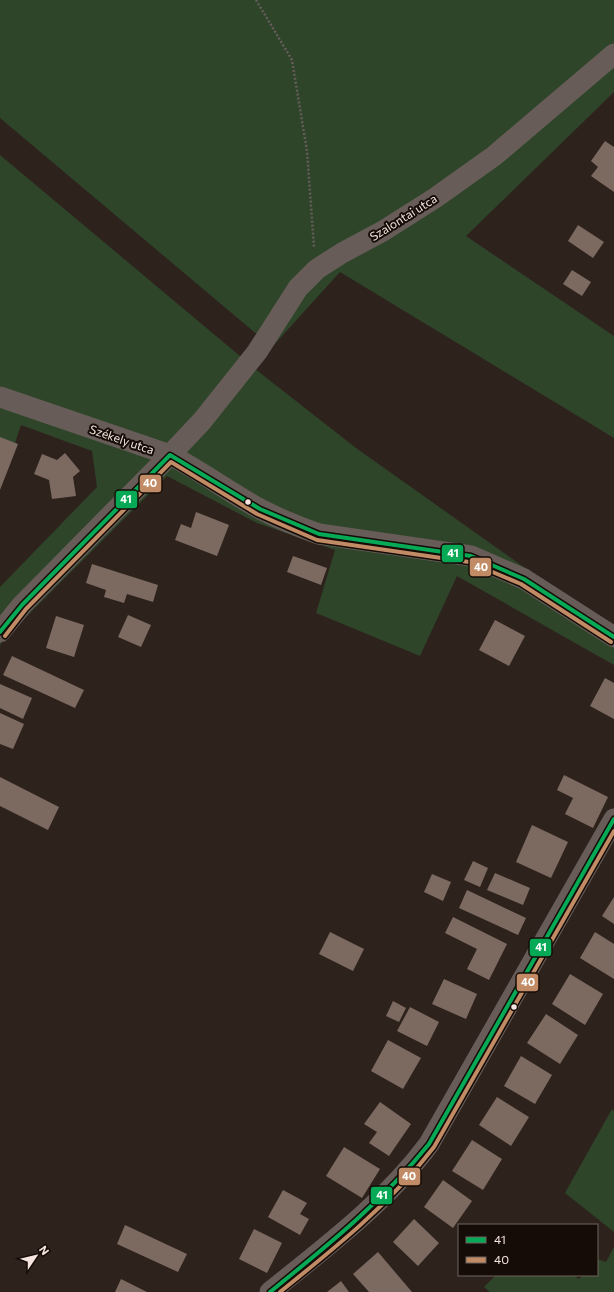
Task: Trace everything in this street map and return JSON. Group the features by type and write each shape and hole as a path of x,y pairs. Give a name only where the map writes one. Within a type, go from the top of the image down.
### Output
{"street":[{"name":"Szalontai utca","path":"0,632 22,605 202,421 257,352 298,288 317,269 342,253 383,231 435,198 494,156 614,54"},
{"name":"Székely utca","path":"0,397 170,455 191,466 259,508 298,527 319,534 471,556 500,567 524,580 614,637"},
{"path":"270,1292 331,1243 389,1190 411,1168 429,1144 614,820"}],"path":[{"path":"256,0 292,60 308,151 317,269"}],"green space":[{"path":"0,0 614,0 614,92 466,236 614,336 614,438 340,272 272,347 0,118"},
{"path":"0,155 259,372 356,448 614,631 614,665 457,576 420,656 316,613 335,550 257,523 167,476 2,641 0,646 0,587 97,487 92,451 21,425 0,488"},
{"path":"612,1109 614,1111 614,1232 565,1193"},
{"path":"614,1247 614,1292 490,1292 484,1287 495,1276 574,1276 579,1279 582,1276 598,1276 598,1259 606,1262"}],"building":[{"path":"605,141 614,147 614,192 591,176 598,167 591,161"},
{"path":"578,225 604,242 593,258 568,241"},
{"path":"572,270 591,282 582,296 563,284"},
{"path":"0,437 18,444 0,490"},
{"path":"65,453 80,471 73,477 76,496 52,499 49,480 34,474 42,454 57,460"},
{"path":"196,512 229,525 217,556 175,540 181,524 191,528"},
{"path":"293,556 327,568 321,585 287,572"},
{"path":"92,564 158,585 153,602 127,594 124,603 104,597 106,590 86,583"},
{"path":"128,615 151,625 141,647 118,637"},
{"path":"56,616 84,625 74,657 46,648"},
{"path":"495,620 525,636 509,666 479,650"},
{"path":"12,656 84,690 75,708 3,675"},
{"path":"605,678 614,683 614,719 590,706"},
{"path":"0,684 32,698 23,719 0,708"},
{"path":"0,713 24,724 13,749 0,744"},
{"path":"564,775 608,797 593,828 565,814 573,798 557,790"},
{"path":"0,777 59,807 48,830 0,806"},
{"path":"532,825 568,842 551,878 516,862"},
{"path":"473,861 488,868 480,887 464,880"},
{"path":"495,873 530,888 523,905 487,890"},
{"path":"432,874 451,882 443,901 424,892"},
{"path":"467,890 526,918 518,935 459,908"},
{"path":"614,897 614,924 602,916"},
{"path":"453,917 507,944 489,980 467,969 477,949 445,933"},
{"path":"330,932 364,949 353,971 319,954"},
{"path":"595,932 614,944 614,979 580,958"},
{"path":"570,974 603,994 585,1025 552,1004"},
{"path":"444,979 477,994 466,1019 432,1004"},
{"path":"393,1001 406,1008 399,1022 386,1016"},
{"path":"410,1007 439,1022 427,1046 397,1031"},
{"path":"546,1014 578,1035 560,1064 527,1043"},
{"path":"388,1040 421,1058 403,1089 371,1071"},
{"path":"521,1056 552,1075 535,1104 504,1086"},
{"path":"497,1097 529,1117 511,1146 479,1125"},
{"path":"380,1102 411,1124 389,1156 369,1143 377,1132 364,1124"},
{"path":"472,1140 502,1159 483,1190 452,1171"},
{"path":"344,1147 380,1169 362,1198 326,1176"},
{"path":"443,1180 472,1201 453,1228 424,1207"},
{"path":"283,1190 307,1203 300,1214 309,1219 300,1235 268,1217"},
{"path":"414,1219 439,1243 418,1266 393,1242"},
{"path":"125,1225 187,1254 178,1272 117,1244"},
{"path":"254,1229 282,1243 267,1273 239,1259"},
{"path":"378,1252 412,1292 369,1292 353,1274"},
{"path":"121,1279 147,1292 115,1292"},
{"path":"341,1281 349,1292 327,1292"}],"transit line":[{"name":"41","path":"0,632 22,605 170,455 260,509 319,534 471,556 524,579 614,637"},
{"name":"40","path":"5,636 26,609 171,462 257,514 317,540 469,562 521,584 611,642"},
{"name":"41","path":"270,1292 374,1204 429,1144 614,819"},
{"name":"40","path":"280,1292 361,1224 399,1188 434,1147 614,831"}]}
